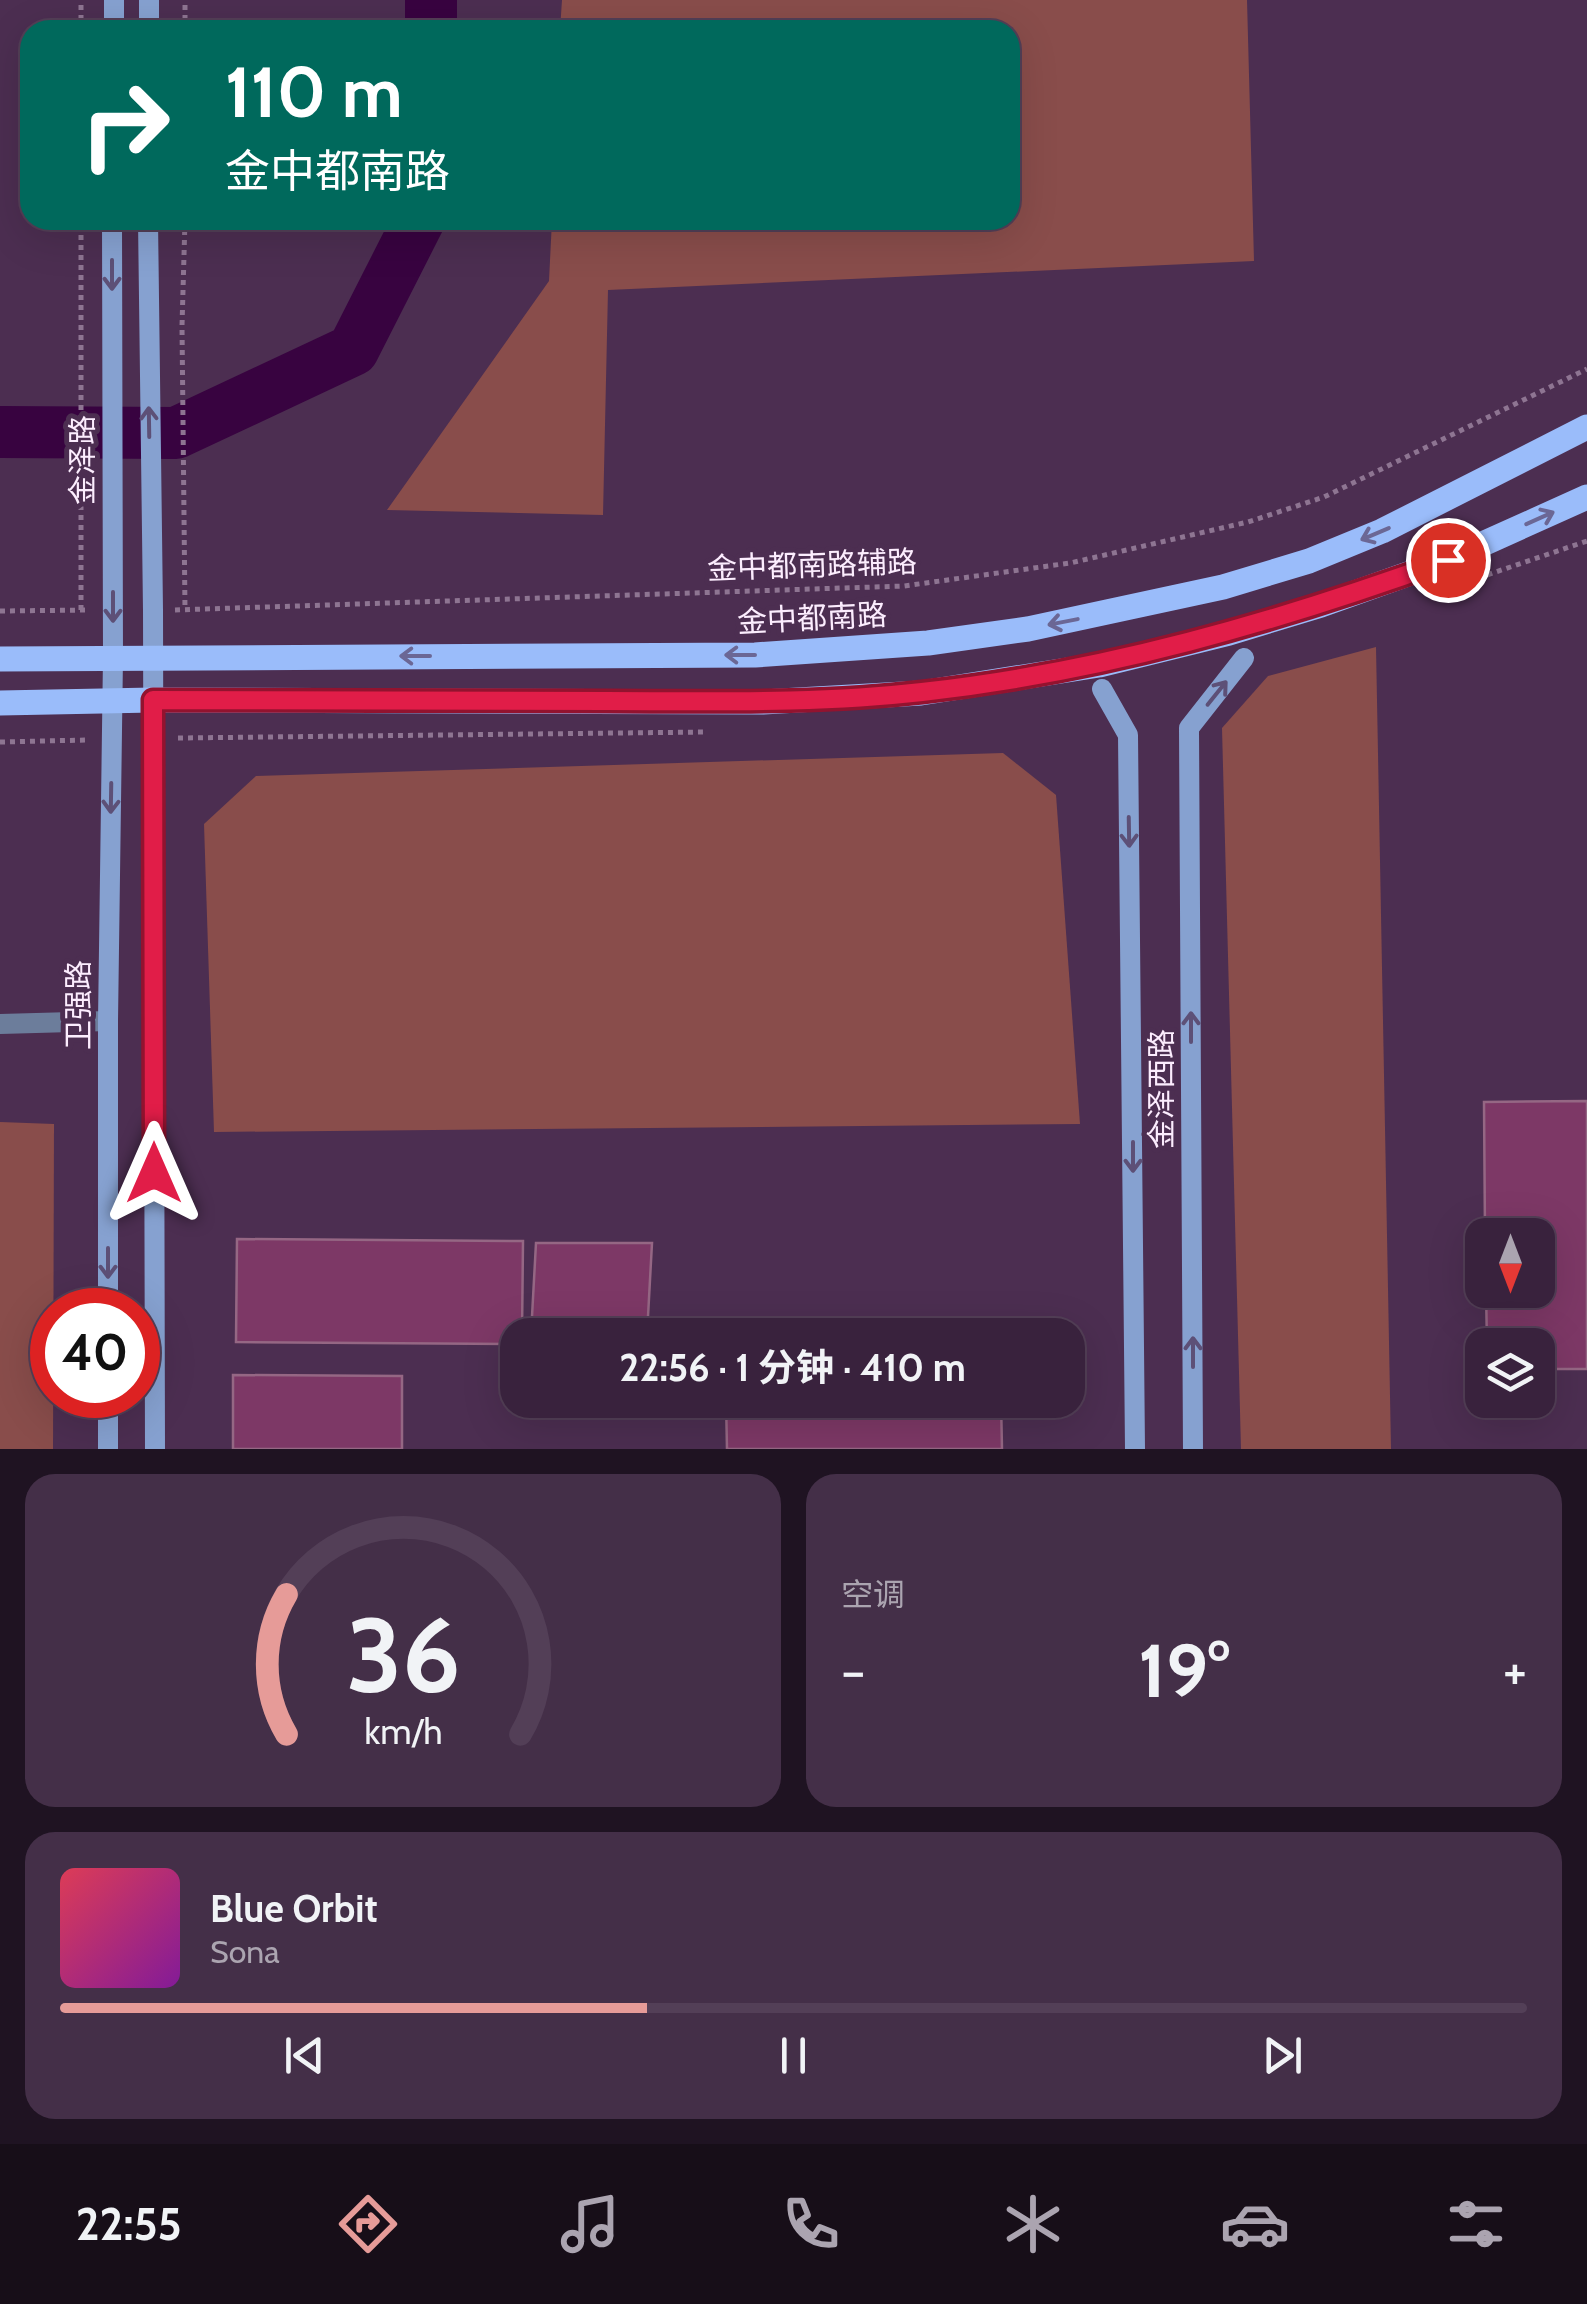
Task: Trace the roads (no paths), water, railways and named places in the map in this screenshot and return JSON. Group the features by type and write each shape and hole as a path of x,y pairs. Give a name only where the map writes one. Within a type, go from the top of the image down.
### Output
{"main road":[{"name":"金中都南路","path":"0,659 755,655 928,643 1028,629 1222,587 1309,560 1382,531 1587,428"},
{"path":"0,702 762,702 921,692 1099,665 1229,633 1320,606 1448,560 1587,497"}],"street":[{"name":"金泽路","path":"112,230 113,700"},
{"path":"148,230 155,1449"},
{"name":"金泽西路","path":"1194,1449 1189,728 1244,658"},
{"name":"金泽西路","path":"1102,689 1128,735 1135,1449"},
{"name":"卫强路","path":"108,1288 113,700"},
{"path":"0,1024 108,1021"},
{"path":"108,1418 108,1449"}],"waterway":[{"path":"431,0 431,20"},
{"path":"0,432 176,433 353,350 414,230"}]}
